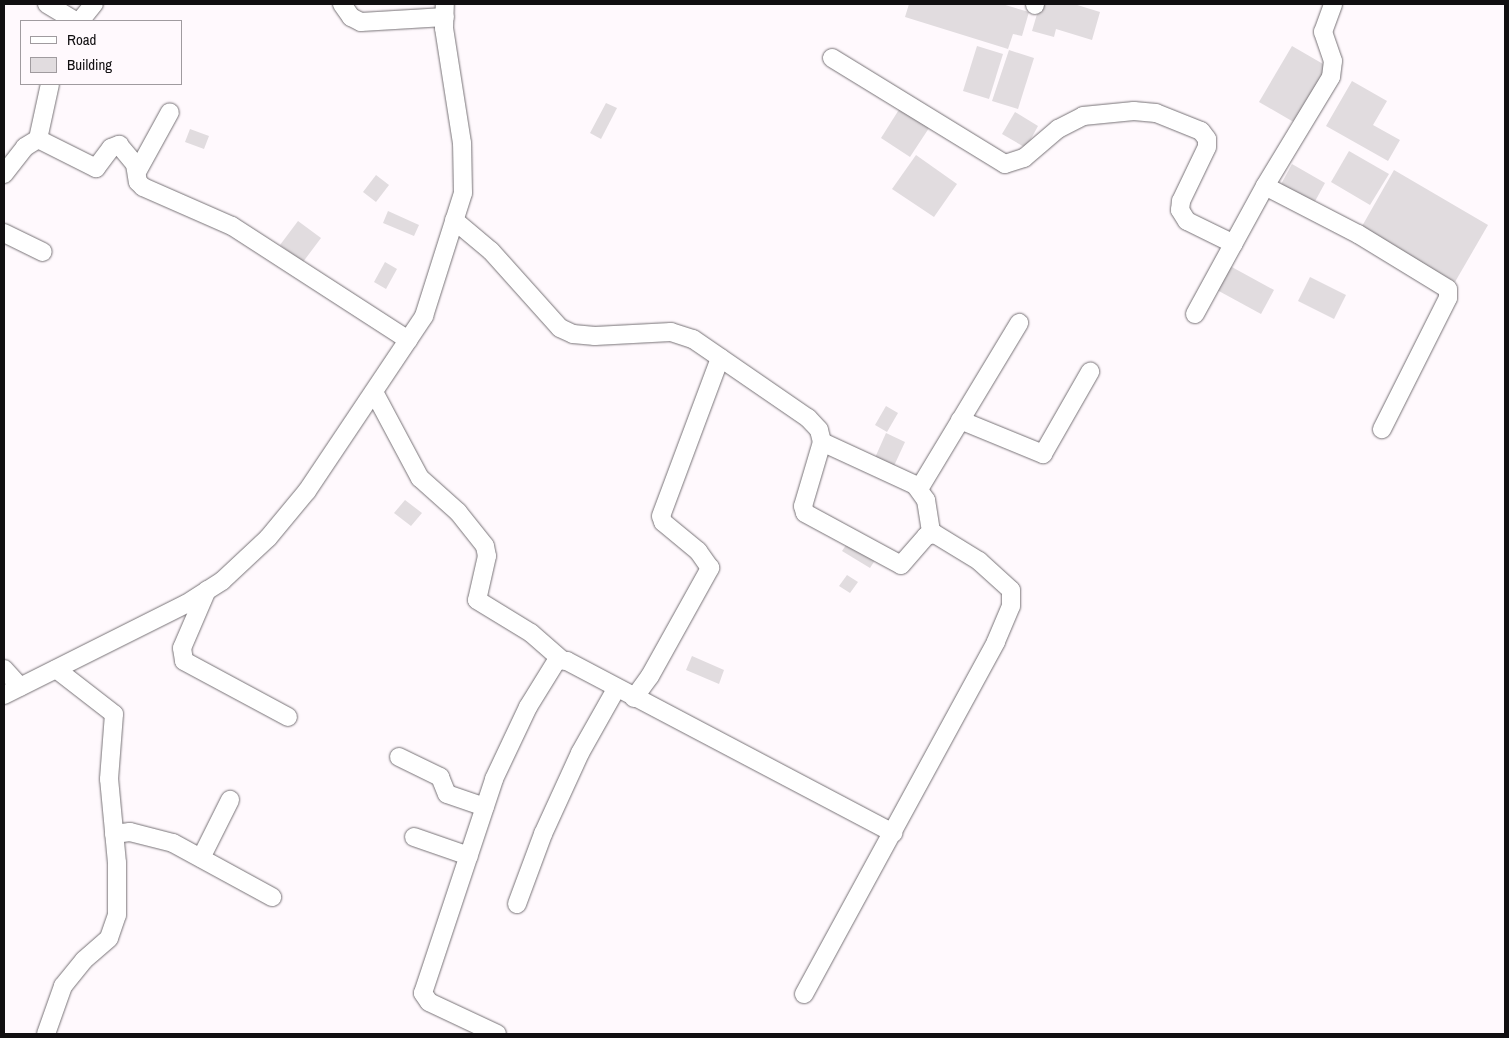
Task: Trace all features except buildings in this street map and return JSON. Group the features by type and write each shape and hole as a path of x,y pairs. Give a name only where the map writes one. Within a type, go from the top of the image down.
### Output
{"street":[{"path":"47,4 73,20"},
{"path":"81,20 94,4"},
{"path":"4,695 56,669 86,651 186,604 208,590 268,538 307,491 429,307 462,193 464,170 445,10 361,22 351,17 342,4"},
{"path":"1196,314 1265,186 1332,78 1333,61 1323,32 1333,4"},
{"path":"832,58 1005,164 1024,158 1058,129 1083,116 1134,111 1156,113 1201,131 1208,140 1207,147 1181,201 1180,210 1187,221 1234,244"},
{"path":"4,174 25,147 38,139 50,85"},
{"path":"137,172 170,112"},
{"path":"38,139 96,168 111,148 119,145 135,164 138,182 143,187 232,226 408,340"},
{"path":"1265,186 1358,234 1448,289 1448,298 1382,429"},
{"path":"454,220 491,251 560,328 572,334 595,336 671,332 693,339 808,418 819,430 822,442 803,506 805,513 902,565 931,533"},
{"path":"4,232 43,252"},
{"path":"919,489 1019,323"},
{"path":"634,698 650,676 710,568 698,551 663,522 661,516 720,358"},
{"path":"960,420 1043,454 1090,372"},
{"path":"374,392 420,478 458,512 485,546 487,556 477,600 541,640 562,660 893,833"},
{"path":"822,442 908,480 919,489 926,500 931,533"},
{"path":"804,994 996,642 1013,596 1002,580 979,561 931,533"},
{"path":"208,590 182,648 184,661 288,717"},
{"path":"497,1034 429,1002 423,994 485,808 513,735 554,663 562,660"},
{"path":"4,669 20,687"},
{"path":"46,1034 63,986 84,960 108,938 114,927 117,914 122,832 109,779 114,714 56,669"},
{"path":"517,904 543,834 580,753 616,689"},
{"path":"399,757 440,777 447,794 485,808"},
{"path":"201,858 230,800"},
{"path":"122,832 173,843 272,897"},
{"path":"414,837 469,856"}]}
